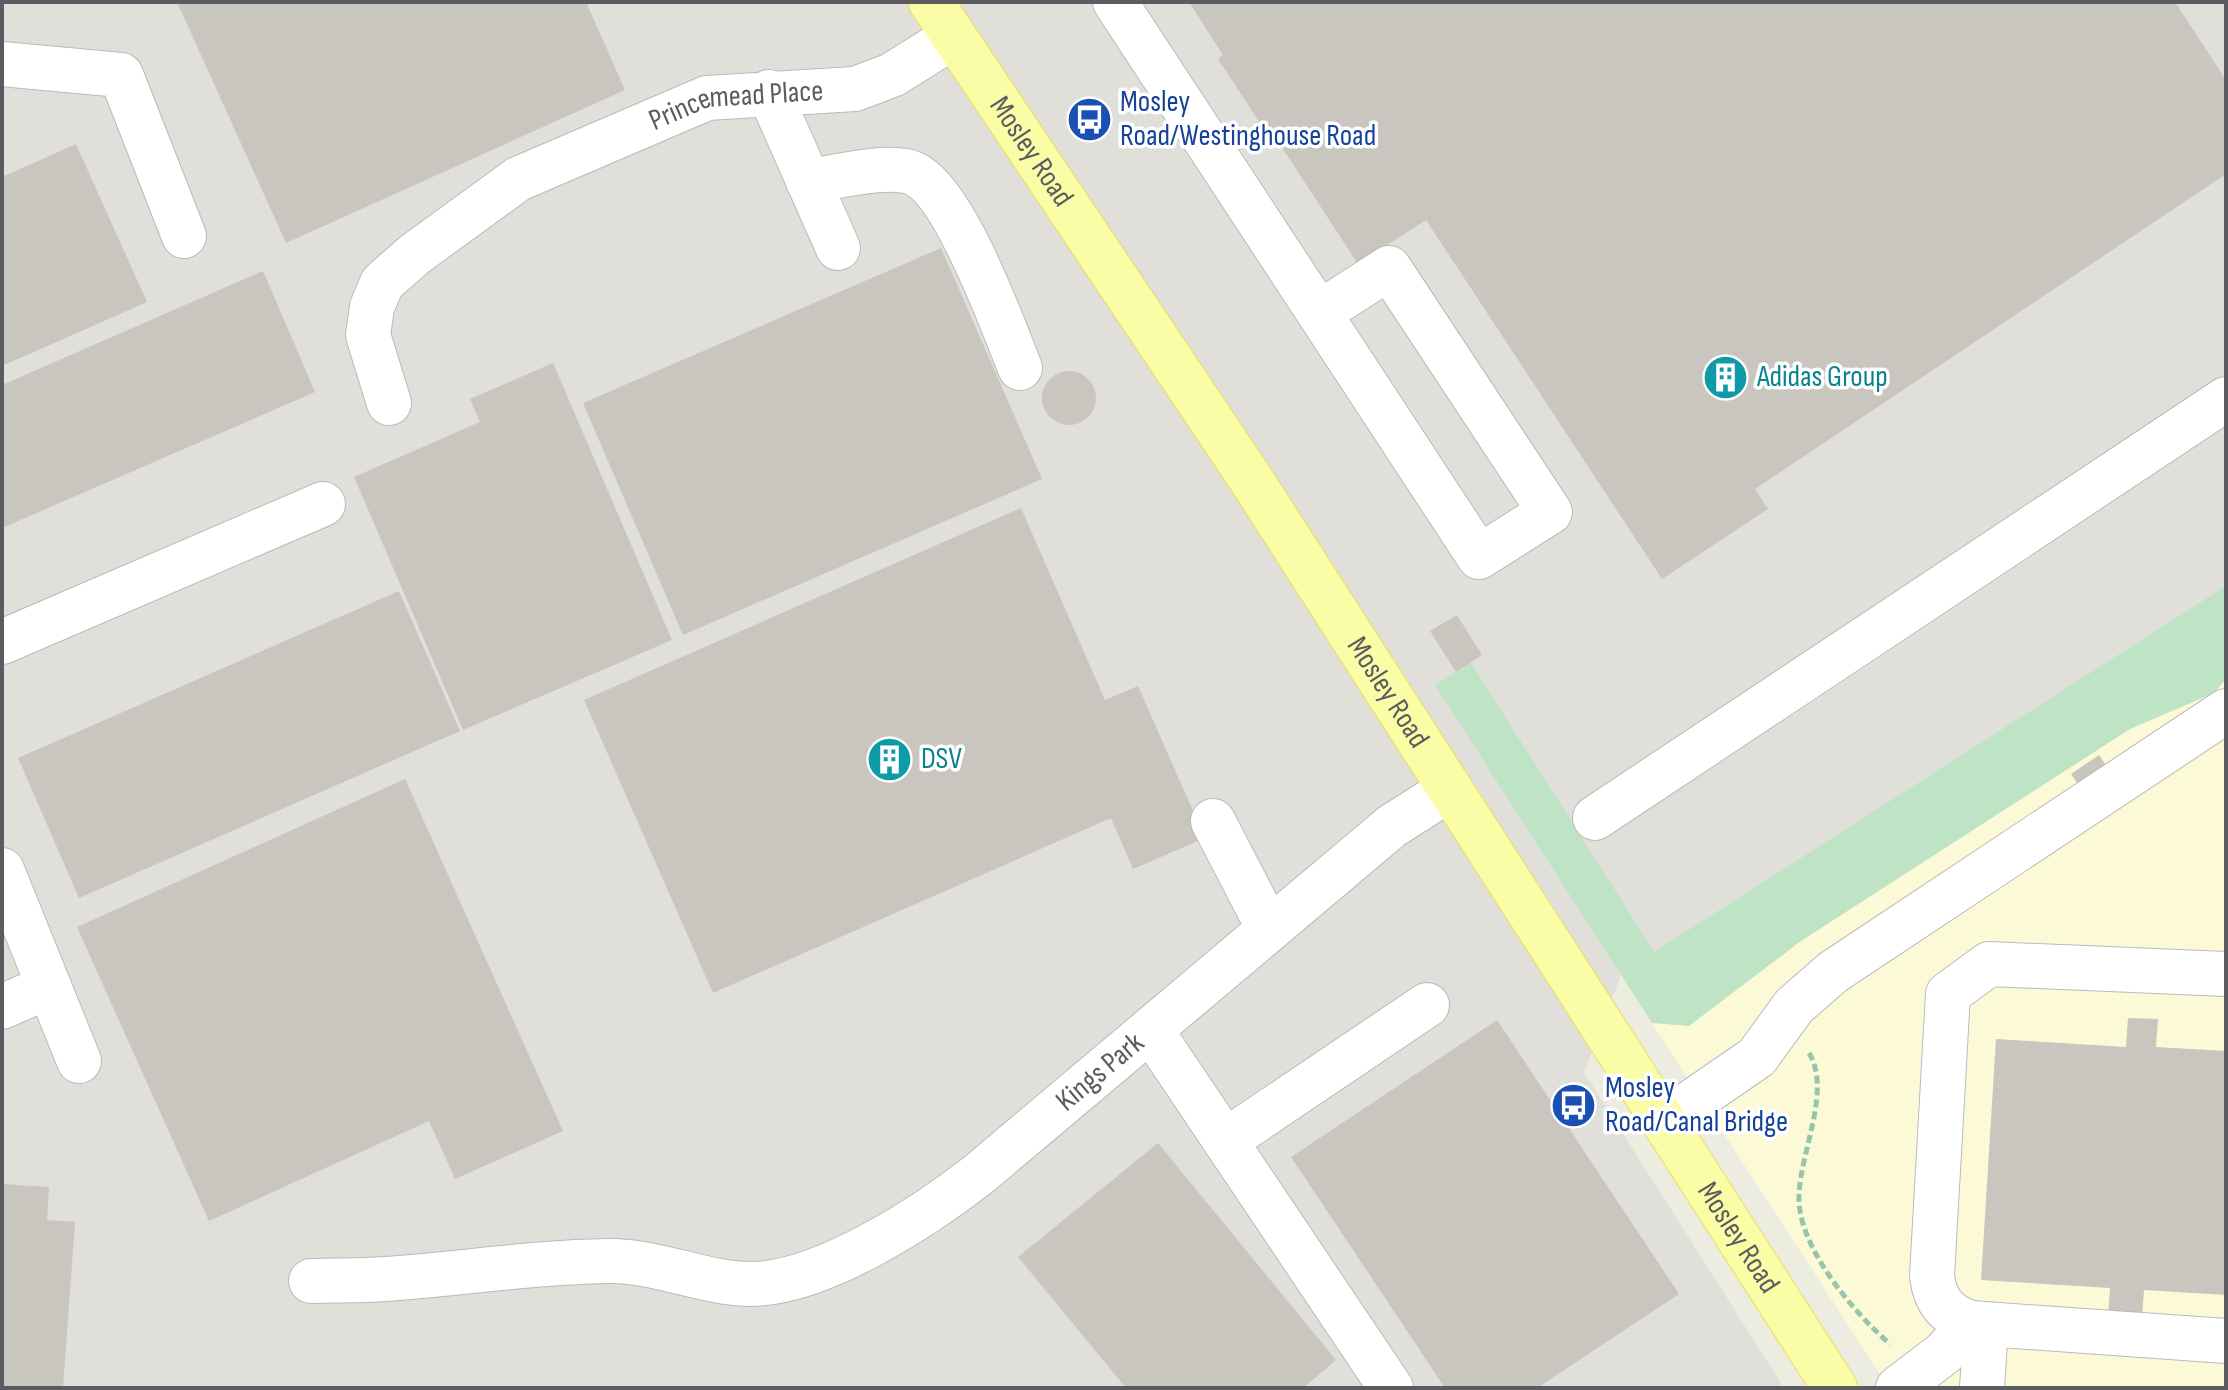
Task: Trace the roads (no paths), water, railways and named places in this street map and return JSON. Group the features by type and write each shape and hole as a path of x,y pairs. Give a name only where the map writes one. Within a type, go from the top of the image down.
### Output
{"main road":[{"name":"Mosley Road","path":"942,20 1252,481 1835,1388"}],"street":[{"path":"1115,2 1479,557 1550,512 1389,268 1319,313"},
{"name":"Princemead Place","path":"389,403 368,335 372,307 382,283 415,254 518,179 707,98 855,89 873,83 942,20"},
{"path":"2,64 121,75 184,236"},
{"path":"769,92 838,248"},
{"path":"808,181 894,170 909,171 926,180 979,266 1020,368"},
{"path":"1595,818 2226,399"},
{"path":"2,642 323,504"},
{"path":"1664,1121 1757,1057 1782,1022 1833,972 2222,724"},
{"name":"Kings Park","path":"311,1281 383,1279 565,1261 629,1260 753,1284 806,1272 870,1246 924,1217 1152,1032 1392,826 1450,789"},
{"path":"1213,821 1269,929"},
{"path":"2,870 79,1061"},
{"path":"2226,974 1989,964 1948,994 1932,1276 1934,1292 1942,1306 1955,1318 1978,1324 2226,1341"},
{"path":"2,1007 49,986"},
{"path":"1225,1141 1427,1005"},
{"path":"1152,1032 1391,1388"},
{"path":"1899,1370 1944,1353 1978,1324"},
{"path":"1978,1324 1982,1388"}],"place":[{"name":"Mosley Road/Westinghouse Road","path":"1089,119"},
{"name":"Adidas Group","path":"1726,377"},
{"name":"DSV","path":"890,759"},
{"name":"Mosley Road/Canal Bridge","path":"1574,1105"}]}
